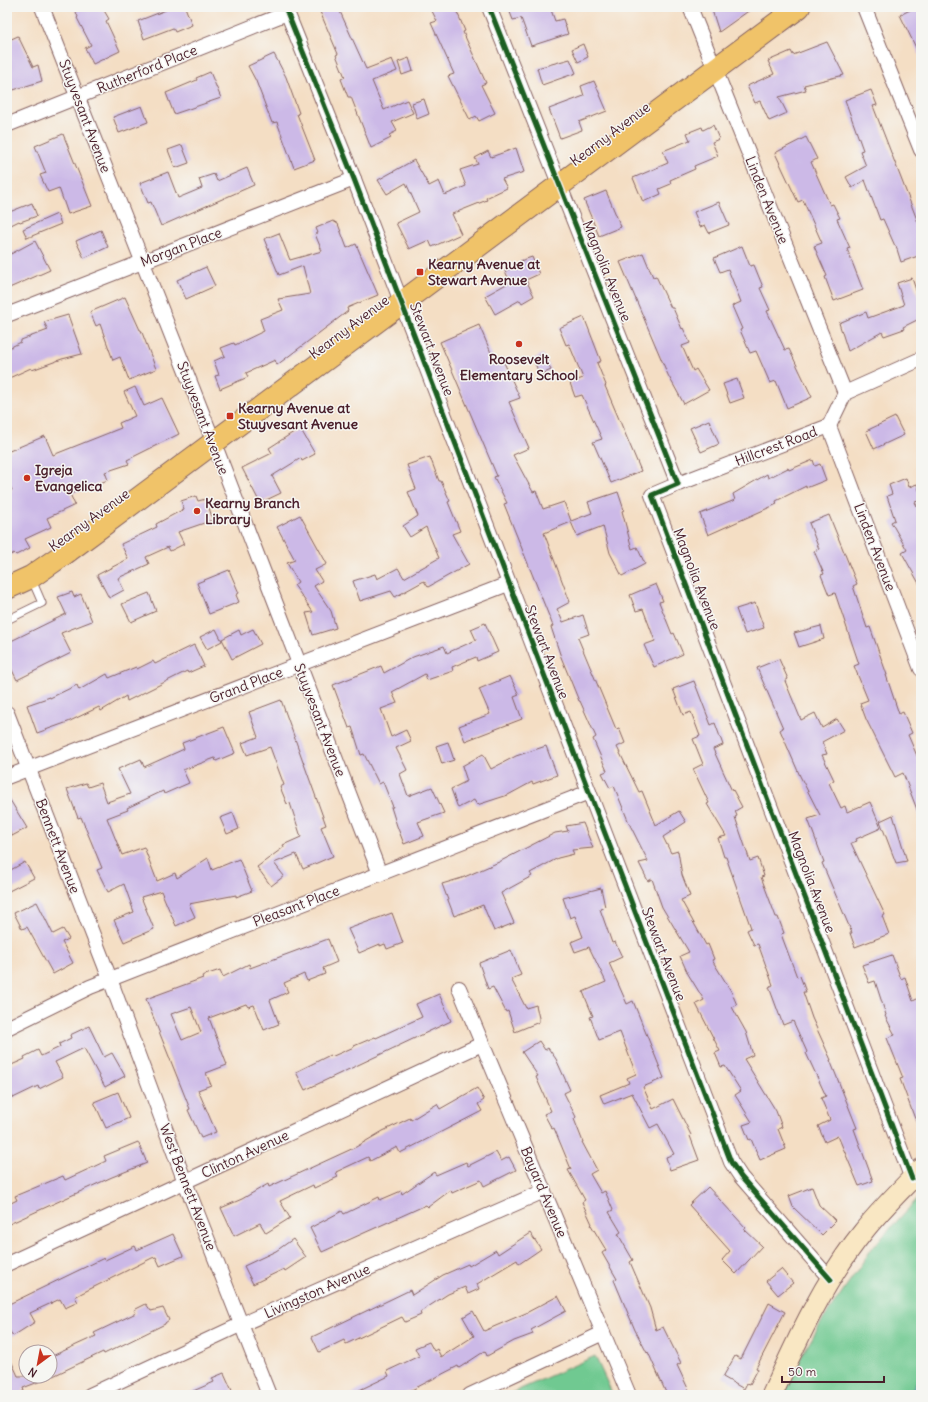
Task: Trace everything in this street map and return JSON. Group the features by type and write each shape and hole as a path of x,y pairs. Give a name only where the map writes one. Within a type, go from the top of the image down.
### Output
{"main road":[{"name":"Kearny Avenue","path":"7,588 31,577 64,554 799,7"},
{"path":"772,1395 792,1350 831,1280 863,1232 916,1174"}],"street":[{"name":"Stuyvesant Avenue","path":"42,7 214,443 380,874"},
{"name":"Magnolia Avenue","path":"489,7 678,484 652,495 916,1174"},
{"name":"Linden Avenue","path":"690,7 845,393"},
{"path":"864,7 921,150"},
{"name":"Rutherford Place","path":"7,124 77,97 286,10"},
{"name":"Stewart Avenue","path":"286,10 354,179 489,529 508,584 731,1162 740,1177 831,1280"},
{"name":"Morgan Place","path":"7,315 354,179"},
{"path":"845,393 921,359"},
{"name":"Hillcrest Road","path":"678,484 829,426 845,393"},
{"name":"Linden Avenue","path":"829,426 921,669"},
{"name":"Grand Place","path":"7,777 508,584"},
{"name":"Bennett Avenue","path":"7,713 110,979"},
{"name":"Pleasant Place","path":"7,1028 90,986 589,792"},
{"name":"West Bennett Avenue","path":"110,979 185,1182 269,1395"},
{"name":"Bayard Avenue","path":"459,988 629,1395"},
{"name":"Clinton Avenue","path":"7,1264 482,1044"},
{"name":"Livingston Avenue","path":"90,1395 242,1324 544,1191"},
{"path":"470,1395 603,1334"}],"lane":[{"path":"7,620 42,603 31,577"}],"green space":[{"path":"921,1195 921,1373 910,1395 781,1395 795,1367 821,1323 873,1247"},
{"path":"595,1356 613,1395 507,1395"}],"water":[{"path":"921,1373 921,1395 910,1395"}],"building":[{"path":"74,7 102,7 109,19 106,21 120,51 93,64 85,48 91,45 77,18 78,17"},
{"path":"165,7 185,7 192,25 175,32 173,28 144,39 138,21 166,10"},
{"path":"318,7 338,7 366,69 392,59 397,71 372,81 384,110 407,100 413,113 392,122 397,131 389,135 391,138 371,148 351,97 348,97 341,79 345,77 336,55 338,54"},
{"path":"430,7 455,7 465,31 463,32 486,83 481,85 495,113 479,121 476,116 470,120 448,76 454,74 431,23 437,21"},
{"path":"508,7 550,7 555,21 563,19 568,34 531,46 521,18 513,20"},
{"path":"711,7 754,7 719,32"},
{"path":"916,7 921,7 921,58 900,15"},
{"path":"18,36 33,67 38,65 42,81 7,92 7,41"},
{"path":"827,42 844,75 804,85 806,90 779,97 787,113 769,121 760,101 755,103 747,86 774,74 768,61 791,51 793,55"},
{"path":"583,44 588,57 578,62 572,49"},
{"path":"274,54 286,77 299,113 297,114 315,160 294,168 277,122 272,123 256,81 248,66"},
{"path":"409,58 413,71 402,75 398,62"},
{"path":"570,59 576,73 542,85 537,68"},
{"path":"210,72 221,98 174,114 166,93 197,80 196,78"},
{"path":"594,81 607,111 579,122 582,130 560,138 549,109 584,96 581,86"},
{"path":"871,90 877,105 873,106 921,230 921,255 901,262 896,246 883,219 880,220 865,180 852,188 846,177 866,166 860,151 863,150 845,100"},
{"path":"424,99 429,114 417,119 412,103"},
{"path":"142,106 148,122 119,133 113,117"},
{"path":"713,125 719,139 712,142 718,156 694,166 695,169 670,180 671,184 659,189 661,194 643,202 633,178 668,163 663,151 690,140 687,133 702,127 703,130"},
{"path":"63,134 92,206 68,214 59,188 48,192 40,175 46,173 35,146"},
{"path":"806,137 817,159 811,162 830,205 833,204 840,218 837,219 850,248 847,249 863,290 834,301 825,277 827,276 814,246 822,243 803,200 798,202 775,153"},
{"path":"182,145 189,163 175,168 168,150"},
{"path":"516,148 524,172 502,179 507,188 486,198 487,200 452,214 461,234 432,247 429,240 409,249 396,223 419,212 406,183 387,194 378,180 414,160 429,186 439,181 445,195 466,186 460,170 478,164 475,158 488,151 491,157"},
{"path":"247,168 254,185 161,226 151,202 148,203 140,183 168,172 178,198 202,188 199,179 214,174 217,181"},
{"path":"606,191 621,227 599,236 584,200"},
{"path":"719,202 729,225 709,233 705,225 700,227 694,212"},
{"path":"32,203 37,216 20,222 19,221 7,227 7,213"},
{"path":"57,214 61,224 27,238 23,229"},
{"path":"333,221 338,224 347,248 356,244 378,295 347,308 348,311 277,365 275,360 246,373 248,377 220,389 215,376 219,375 214,361 225,356 221,348 234,343 235,345 264,331 260,319 283,310 278,299 310,294 303,266 279,275 264,239 279,233 290,260 322,251 315,234 318,233 316,228"},
{"path":"101,230 108,247 84,258 76,241"},
{"path":"35,241 50,270 7,289 7,256"},
{"path":"742,246 750,266 754,265 763,287 760,288 770,310 767,311 785,350 789,349 812,397 787,408 776,381 770,383 756,351 750,353 732,306 741,302 728,269 720,272 714,258"},
{"path":"643,253 653,277 656,276 690,343 682,346 693,371 696,369 709,390 684,404 668,375 620,262"},
{"path":"532,257 539,274 526,280 534,296 522,303 520,300 495,314 485,296 510,282 505,271 521,263 520,261"},
{"path":"206,267 215,286 186,299 177,280"},
{"path":"912,278 918,296 921,295 921,318 903,327 904,329 884,336 882,332 848,351 839,323 866,312 868,318 904,305 897,283"},
{"path":"125,297 141,330 156,369 129,380 120,357 113,360 100,324 96,326 90,312"},
{"path":"68,315 82,354 62,359 32,370 31,368 7,379 7,349 21,342 21,340 48,330 44,322"},
{"path":"584,317 601,361 597,363 606,385 605,386 641,471 611,483 593,442 602,439 582,395 575,397 570,383 583,378 569,344 566,345 559,328"},
{"path":"479,325 495,362 502,358 520,398 509,402 529,448 513,455 533,492 536,491 543,509 564,502 571,521 592,513 588,502 618,492 624,510 622,511 632,549 637,547 645,564 622,576 610,553 603,526 577,536 571,522 544,533 570,602 557,609 563,622 583,615 589,634 578,638 616,729 619,728 625,743 617,747 639,792 642,791 656,825 679,811 686,822 663,837 671,853 678,851 682,875 690,896 681,900 706,945 708,944 714,959 712,960 731,991 737,1005 732,1007 746,1032 753,1055 744,1059 776,1111 782,1127 778,1129 786,1149 760,1160 743,1125 752,1122 735,1095 741,1091 725,1066 721,1067 715,1053 720,1051 696,1004 704,1000 688,974 680,956 689,952 662,907 652,879 648,881 639,863 648,861 629,823 614,786 610,788 602,773 607,771 593,739 596,737 561,657 551,627 553,626 504,504 507,503 494,477 497,476 440,342"},
{"path":"543,354 551,370 540,375 533,359"},
{"path":"737,379 744,398 730,403 723,384"},
{"path":"135,387 144,406 162,398 179,434 127,460 129,464 105,472 108,480 70,494 75,505 47,518 51,527 25,539 30,548 16,555 14,553 7,557 7,492 12,490 7,480 7,452 45,436 53,455 121,428 119,423 135,416 124,392"},
{"path":"895,417 904,435 874,449 866,431"},
{"path":"709,420 719,444 701,452 690,428"},
{"path":"300,428 315,454 302,461 301,458 272,476 281,493 260,503 242,468 272,453 269,448"},
{"path":"430,457 439,481 441,481 450,501 448,502 460,531 452,534 469,564 428,587 424,581 395,597 391,591 360,601 353,581 375,574 377,579 398,568 404,578 439,558 426,527 410,537 403,526 418,516 408,492 416,489 407,465"},
{"path":"813,460 815,466 820,464 826,480 806,488 806,486 776,501 777,504 708,535 700,514 735,500 733,494 767,474 768,478 788,468 789,470"},
{"path":"906,478 909,487 917,484 921,496 921,500 915,502 921,514 921,587 902,553 907,550 891,522 895,520 887,496 892,494 889,485"},
{"path":"196,496 198,501 206,499 213,520 178,532 184,544 170,551 168,547 146,557 149,564 118,578 124,590 109,598 97,575 128,559 121,544 157,527 156,524 184,509 181,501"},
{"path":"300,515 327,564 315,570 322,581 314,586 331,611 336,628 313,635 306,613 313,612 294,585 298,582 287,563 295,560 277,527"},
{"path":"829,515 857,584 853,586 867,628 870,627 899,714 903,712 912,733 908,735 921,765 921,820 903,773 895,777 866,719 860,703 868,700 854,666 859,664 835,593 829,595 821,575 824,574 814,551 819,549 809,523"},
{"path":"229,570 239,593 236,595 239,602 209,614 197,583"},
{"path":"656,584 663,601 659,602 672,634 674,633 683,654 654,667 644,645 655,641 643,609 636,611 630,595"},
{"path":"72,592 74,597 81,594 92,621 61,633 71,653 17,680 7,660 7,643 66,614 58,597"},
{"path":"149,593 156,611 131,622 122,604"},
{"path":"755,603 764,628 745,634 736,609"},
{"path":"485,623 498,652 477,661 476,657 452,667 453,671 427,680 425,674 392,692 397,703 381,709 391,737 406,730 411,741 396,748 407,770 400,774 408,796 432,787 444,813 418,822 424,836 404,844 391,807 393,807 383,782 379,784 364,754 361,755 352,727 349,728 333,685 381,666 384,673 413,657 444,646 447,653 476,640 471,629"},
{"path":"821,626 824,639 799,647 794,633"},
{"path":"216,629 222,641 207,649 200,637"},
{"path":"253,629 261,644 232,659 222,639 239,630 241,635"},
{"path":"194,645 204,666 188,673 187,671 127,701 126,696 101,711 99,707 68,722 37,733 27,705 50,698 77,685 79,690 107,674 109,678 136,667 137,669 153,661 155,664"},
{"path":"779,659 788,679 785,681 801,720 815,713 822,728 837,719 844,730 822,742 827,754 822,755 834,780 829,783 841,808 845,806 847,812 870,802 881,828 856,839 857,841 851,843 885,915 882,916 889,934 855,947 850,933 852,933 822,863 824,862 808,819 820,815 800,776 780,730 783,728 757,668"},
{"path":"510,676 519,695 514,697 522,719 465,741 459,726 490,714 479,689"},
{"path":"694,681 711,725 715,723 723,745 713,749 732,791 733,790 742,807 735,811 737,816 735,817 750,861 758,858 764,876 761,877 776,917 778,917 784,933 781,934 797,977 800,976 806,992 803,992 812,1018 831,1060 857,1128 854,1129 873,1181 859,1186 838,1136 825,1142 818,1126 830,1120 821,1098 826,1096 793,1021 783,1025 769,987 773,985 758,944 754,945 747,930 751,928 718,838 726,836 707,804 709,803 693,769 703,764 693,739 700,736 691,712 683,715 673,689"},
{"path":"281,700 326,825 321,827 333,856 303,869 296,854 274,863 284,876 271,886 257,867 284,847 283,845 301,837 290,803 287,804 280,787 284,785 270,747 247,755 242,743 258,737 249,712"},
{"path":"224,727 235,753 216,761 215,758 183,770 189,783 164,794 163,791 127,808 128,810 107,818 122,855 144,847 157,881 175,873 177,878 208,858 212,870 239,859 252,891 236,897 236,895 189,904 195,917 176,926 161,891 141,897 154,929 124,942 114,920 134,912 124,884 108,892 97,870 102,868 81,817 78,818 67,789 86,783 88,787 100,783 107,802 130,794 118,769 141,759 144,767 184,749 182,743"},
{"path":"448,742 454,760 442,764 436,746"},
{"path":"546,746 557,775 533,784 532,782 508,795 477,805 474,800 458,808 451,789 467,781 462,766 483,754 491,769 516,756"},
{"path":"7,795 27,828 12,836 7,828"},
{"path":"233,813 239,829 227,834 220,818"},
{"path":"893,815 907,861 896,863 880,821"},
{"path":"583,823 593,848 572,850 574,854 558,858 530,873 532,876 501,893 514,923 494,931 483,905 454,916 442,884 462,878 499,862 555,833 568,831 566,826"},
{"path":"25,862 34,878 7,892 7,872"},
{"path":"601,888 605,907 600,909 612,943 615,942 622,957 609,963 627,1004 633,1001 664,1078 643,1087 653,1109 673,1099 691,1135 690,1136 699,1160 670,1170 666,1157 674,1154 658,1124 650,1128 632,1093 604,1104 600,1095 629,1083 627,1078 636,1074 620,1032 599,1040 590,1017 593,1016 583,992 606,982 589,947 575,952 571,942 583,937 575,916 570,918 563,898"},
{"path":"37,902 53,934 63,929 69,939 62,942 73,963 53,974 27,927 22,929 14,913"},
{"path":"392,913 403,943 387,949 385,944 380,946 380,944 359,953 348,929"},
{"path":"328,939 337,962 323,968 325,974 307,981 304,974 284,983 288,992 270,1000 279,1024 264,1030 254,1005 248,1007 246,1004 209,1018 227,1065 206,1073 211,1085 198,1090 216,1132 201,1138 188,1110 190,1109 146,999 203,978 202,976 220,970 223,977 249,964 250,968","holes":["191,1007 201,1032 182,1040 171,1014"]},
{"path":"511,950 521,975 511,979 526,1008 536,1005 539,1018 539,1022 515,1032 508,1011 506,1012 493,987 488,989 479,963"},
{"path":"892,955 901,979 905,977 913,1001 921,997 920,1132 900,1079 903,1078 887,1038 895,1035 885,1016 886,1015 875,981 869,983 862,965"},
{"path":"439,994 451,1021 305,1090 296,1072 330,1055 331,1057 422,1017 416,1004"},
{"path":"89,1026 104,1057 112,1053 125,1076 105,1087 84,1048 55,1062 63,1077 39,1089 38,1086 13,1098 7,1086 7,1067 25,1059 24,1057 38,1050 41,1056 60,1047 59,1044 71,1038 70,1035"},
{"path":"539,1041 545,1050 548,1048 556,1059 570,1090 564,1093 576,1117 574,1119 582,1142 597,1170 590,1174 601,1193 605,1191 613,1210 609,1212 621,1232 618,1234 633,1260 630,1262 650,1308 656,1330 663,1327 681,1363 677,1365 691,1395 667,1395 648,1352 647,1353 635,1330 614,1280 617,1279 602,1253 606,1250 591,1225 592,1224 582,1202 585,1200 568,1170 571,1169 554,1128 552,1129 544,1114 551,1111 536,1077 538,1076 522,1052"},
{"path":"477,1088 484,1100 478,1104 482,1111 400,1153 397,1147 370,1161 368,1157 336,1172 338,1177 314,1188 313,1185 280,1201 290,1218 266,1233 260,1223 234,1236 221,1208 242,1199 268,1184 269,1187 356,1147 383,1131 410,1118 411,1120 437,1104 440,1109"},
{"path":"118,1092 129,1118 106,1128 94,1102"},
{"path":"138,1142 147,1163 112,1177 7,1225 7,1205 17,1200 15,1196 63,1176 65,1180 106,1161 104,1156"},
{"path":"496,1152 501,1161 509,1157 516,1170 484,1186 481,1180 452,1193 451,1190 428,1207 426,1205 322,1252 310,1228 342,1211 344,1214 379,1197 380,1200 401,1191 402,1194 434,1172 436,1175 466,1162 468,1166"},
{"path":"708,1187 746,1228 744,1229 762,1246 736,1274 722,1260 730,1251 689,1205"},
{"path":"812,1187 819,1205 836,1221 822,1235 793,1207 789,1196"},
{"path":"530,1233 541,1249 519,1264 517,1260 477,1284 479,1289 468,1294 465,1287 448,1294 420,1312 421,1315 405,1322 402,1317 346,1344 344,1340 319,1352 312,1337 410,1290 412,1295 443,1275 468,1264 469,1266 496,1250 498,1254"},
{"path":"173,1234 183,1256 160,1266 156,1257 152,1258 75,1297 78,1302 65,1308 60,1299 30,1313 35,1322 13,1336 7,1327 7,1305 104,1258 105,1260 135,1246 137,1250"},
{"path":"293,1239 306,1257 285,1271 284,1269 253,1284 244,1266 276,1251"},
{"path":"781,1269 793,1283 778,1295 766,1281"},
{"path":"558,1296 566,1311 531,1330 533,1334 514,1341 487,1356 485,1351 459,1368 458,1366 402,1395 349,1395 389,1376 387,1371 419,1356 415,1348 429,1342 434,1351 437,1349 441,1357 474,1336 463,1317 473,1311 484,1331 526,1313"},
{"path":"769,1303 785,1312 756,1368 758,1369 750,1384 747,1383 744,1389 723,1377 735,1356 741,1359"},
{"path":"146,1304 151,1311 163,1308 169,1320 165,1324 104,1354 103,1352 58,1374 58,1353 96,1336 94,1333 136,1313 134,1310"},
{"path":"7,1352 18,1376 18,1384 33,1384 23,1388 24,1391 16,1395 7,1395"},
{"path":"224,1373 234,1395 184,1395 214,1382 212,1378"}],"cycle path":[{"path":"285,7 354,179 731,1162 741,1177 831,1280"},
{"path":"489,7 678,484 652,495 912,1179"}],"place":[{"name":"Kearny Avenue at Stewart Avenue","path":"420,272"},
{"name":"Roosevelt Elementary School","path":"519,344"},
{"name":"Kearny Avenue at Stuyvesant Avenue","path":"230,416"},
{"name":"Igreja Evangelica","path":"27,478"},
{"name":"Kearny Branch Library","path":"197,511"}]}
